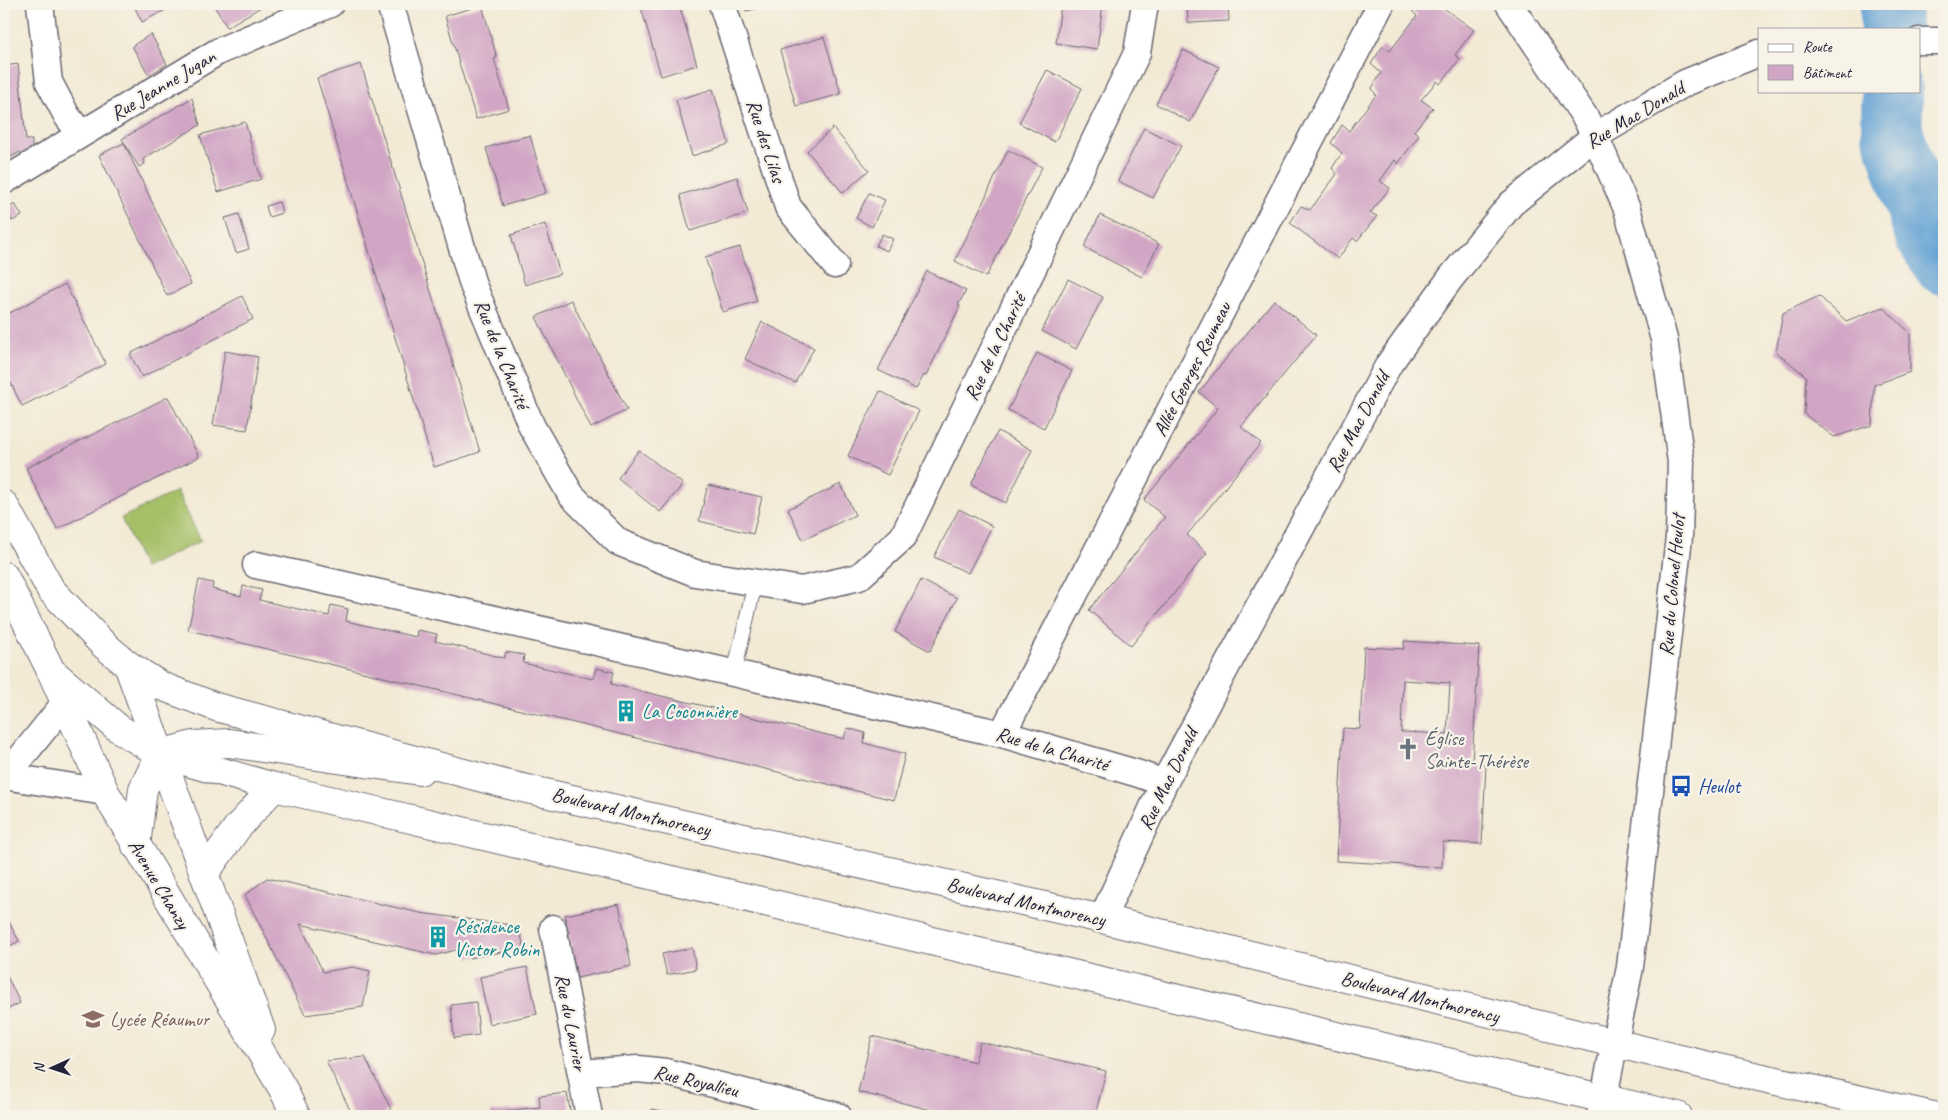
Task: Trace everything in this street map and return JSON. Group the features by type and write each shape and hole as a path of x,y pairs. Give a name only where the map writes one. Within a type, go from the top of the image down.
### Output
{"main road":[{"path":"4,505 50,590 103,644 128,664"},
{"name":"Avenue Chanzy","path":"4,576 51,671 105,792 282,1089 296,1116"},
{"name":"Boulevard Montmorency","path":"128,664 161,686 216,707 505,784 1102,919 1614,1044 1934,1116"},
{"name":"Avenue Chanzy","path":"128,664 282,1089"},
{"name":"Avenue Chanzy","path":"51,671 118,728 160,754"},
{"path":"136,846 143,789 160,754 193,745 229,743 505,784"},
{"path":"160,754 274,787 1602,1108 1678,1116"},
{"path":"204,874 237,828 274,787"}],"street":[{"path":"40,4 49,82 67,116 81,134"},
{"name":"Rue Jeanne Jugan","path":"4,181 219,51 330,4"},
{"name":"Rue de la Charité","path":"390,4 473,285 532,426 572,495 618,542 695,573 802,590 859,577 903,536 1137,53 1145,4"},
{"name":"Rue des Lilas","path":"722,4 788,207 835,264"},
{"name":"Allée Georges Reumeau","path":"1002,734 1381,4"},
{"path":"1509,4 1585,117 1595,136"},
{"path":"1920,41 1944,41"},
{"name":"Rue Mac Donald","path":"1102,919 1164,783 1389,364 1450,279 1511,204 1595,136 1685,83 1758,53"},
{"name":"Rue du Colonel Heulot","path":"1595,136 1627,210 1664,339 1681,462 1679,537 1630,967 1602,1108"},
{"name":"Rue de la Charité","path":"256,565 1002,734 1164,783"},
{"path":"5,776 65,703"},
{"path":"5,776 105,792"},
{"name":"Rue du Laurier","path":"553,928 589,1116"},
{"name":"Rue Royallieu","path":"581,1072 638,1069 666,1072 838,1116"}],"lane":[{"path":"734,673 755,583"}],"green space":[{"path":"177,491 201,541 144,568 121,518"}],"building":[{"path":"133,4 171,4 173,6 142,22"},
{"path":"213,4 266,4 227,27"},
{"path":"640,4 679,4 697,65 661,76"},
{"path":"743,4 774,4 774,5 746,11"},
{"path":"1061,4 1103,4 1097,49 1056,43"},
{"path":"1187,4 1228,4 1229,21 1188,23"},
{"path":"1417,4 1438,4 1474,30 1455,55 1460,59 1440,84 1437,81 1421,100 1433,108 1414,131 1419,135 1398,164 1395,160 1380,181 1390,188 1370,213 1377,216 1357,241 1353,238 1338,259 1290,223 1301,206 1310,210 1337,174 1332,168 1342,153 1331,143 1342,125 1349,131 1376,95 1372,88 1381,73 1371,64 1383,46 1390,51 1417,16 1412,11"},
{"path":"482,5 497,58 494,59 509,109 476,119 445,16"},
{"path":"151,34 167,64 149,75 132,46"},
{"path":"824,37 841,94 796,106 780,50"},
{"path":"1183,50 1219,67 1190,122 1156,104"},
{"path":"18,64 26,140 32,140 32,149 21,154 20,152 4,161 4,66"},
{"path":"361,64 480,452 434,467 317,78"},
{"path":"1047,70 1082,88 1055,142 1019,123"},
{"path":"713,89 729,144 692,156 676,100"},
{"path":"192,98 200,125 143,159 145,164 139,167 122,139"},
{"path":"245,122 261,179 218,192 200,135"},
{"path":"833,128 869,170 843,193 807,151"},
{"path":"1144,128 1181,146 1153,198 1118,181"},
{"path":"530,135 546,193 503,206 486,148"},
{"path":"124,143 191,284 167,296 99,155"},
{"path":"1008,150 1042,167 986,277 955,261"},
{"path":"737,177 748,213 690,231 680,195"},
{"path":"869,193 885,200 872,227 856,218"},
{"path":"279,202 282,213 269,217 266,206"},
{"path":"15,204 22,216 12,221 6,209"},
{"path":"239,214 249,249 236,253 225,218"},
{"path":"1100,215 1159,244 1142,277 1084,247"},
{"path":"545,224 560,274 525,285 511,235"},
{"path":"882,234 893,239 887,251 876,246"},
{"path":"740,247 757,301 723,312 705,257"},
{"path":"927,271 966,291 926,376 924,375 916,389 878,370"},
{"path":"1068,279 1103,297 1076,349 1042,331"},
{"path":"65,284 106,364 22,406 4,369 4,316"},
{"path":"242,296 253,319 142,377 130,354"},
{"path":"1819,296 1846,321 1883,307 1910,333 1910,372 1874,385 1872,425 1834,437 1804,414 1806,376 1776,352 1783,313"},
{"path":"571,300 627,410 591,428 536,317"},
{"path":"1274,300 1316,335 1241,427 1261,443 1187,535 1207,553 1131,646 1089,610 1165,517 1144,500 1218,408 1199,392"},
{"path":"762,322 814,348 795,383 745,359"},
{"path":"225,351 258,357 247,430 213,425"},
{"path":"1037,353 1072,371 1044,428 1008,410"},
{"path":"880,391 919,411 888,475 848,456"},
{"path":"168,397 199,457 57,529 26,468"},
{"path":"998,431 1032,450 1006,503 971,485"},
{"path":"639,450 683,484 660,512 618,478"},
{"path":"841,484 855,515 803,540 788,509"},
{"path":"708,485 762,497 753,534 699,521"},
{"path":"959,509 992,526 968,573 934,557"},
{"name":"La Coconnière","path":"199,580 213,583 212,589 241,596 243,586 262,590 259,600 329,616 331,605 348,609 346,621 416,637 417,630 437,634 435,641 504,658 506,652 524,655 523,663 593,679 596,668 614,672 611,684 844,739 847,728 865,733 864,743 905,754 894,800 188,630"},
{"path":"921,580 957,598 930,651 895,632"},
{"name":"Église Sainte-Thérèse","path":"1404,641 1479,646 1472,763 1486,765 1482,844 1443,842 1442,867 1336,861 1343,728 1360,729 1364,647 1404,649","holes":["1403,680 1450,683 1447,734 1401,732"]},
{"name":"Résidence Victor Robin","path":"267,878 420,913 519,926 524,948 469,958 468,947 436,955 300,924 323,972 353,967 370,971 363,1007 305,1015 245,895"},
{"path":"619,904 631,966 577,978 565,915"},
{"path":"4,913 19,941 4,949"},
{"path":"692,948 696,969 667,975 662,954"},
{"path":"527,967 537,1014 489,1024 480,977"},
{"path":"4,970 20,1003 4,1011"},
{"path":"476,1002 479,1035 454,1038 451,1005"},
{"path":"872,1036 975,1062 980,1042 1106,1071 1095,1116 956,1116 858,1092"},
{"path":"365,1057 391,1109 384,1113 385,1116 353,1116 326,1061"},
{"path":"567,1093 571,1116 491,1116 491,1112 540,1107 539,1096"},
{"path":"652,1109 679,1115 679,1116 651,1116"}],"waterway":[{"path":"1891,4 1891,28"},
{"path":"1892,92 1892,131 1926,236 1944,264"}],"place":[{"name":"La Coconnière","path":"626,711"},
{"name":"Église Sainte-Thérèse","path":"1408,749"},
{"name":"Heulot","path":"1681,786"},
{"name":"Résidence Victor Robin","path":"438,937"},
{"name":"Lycée Réaumur","path":"93,1019"}]}
